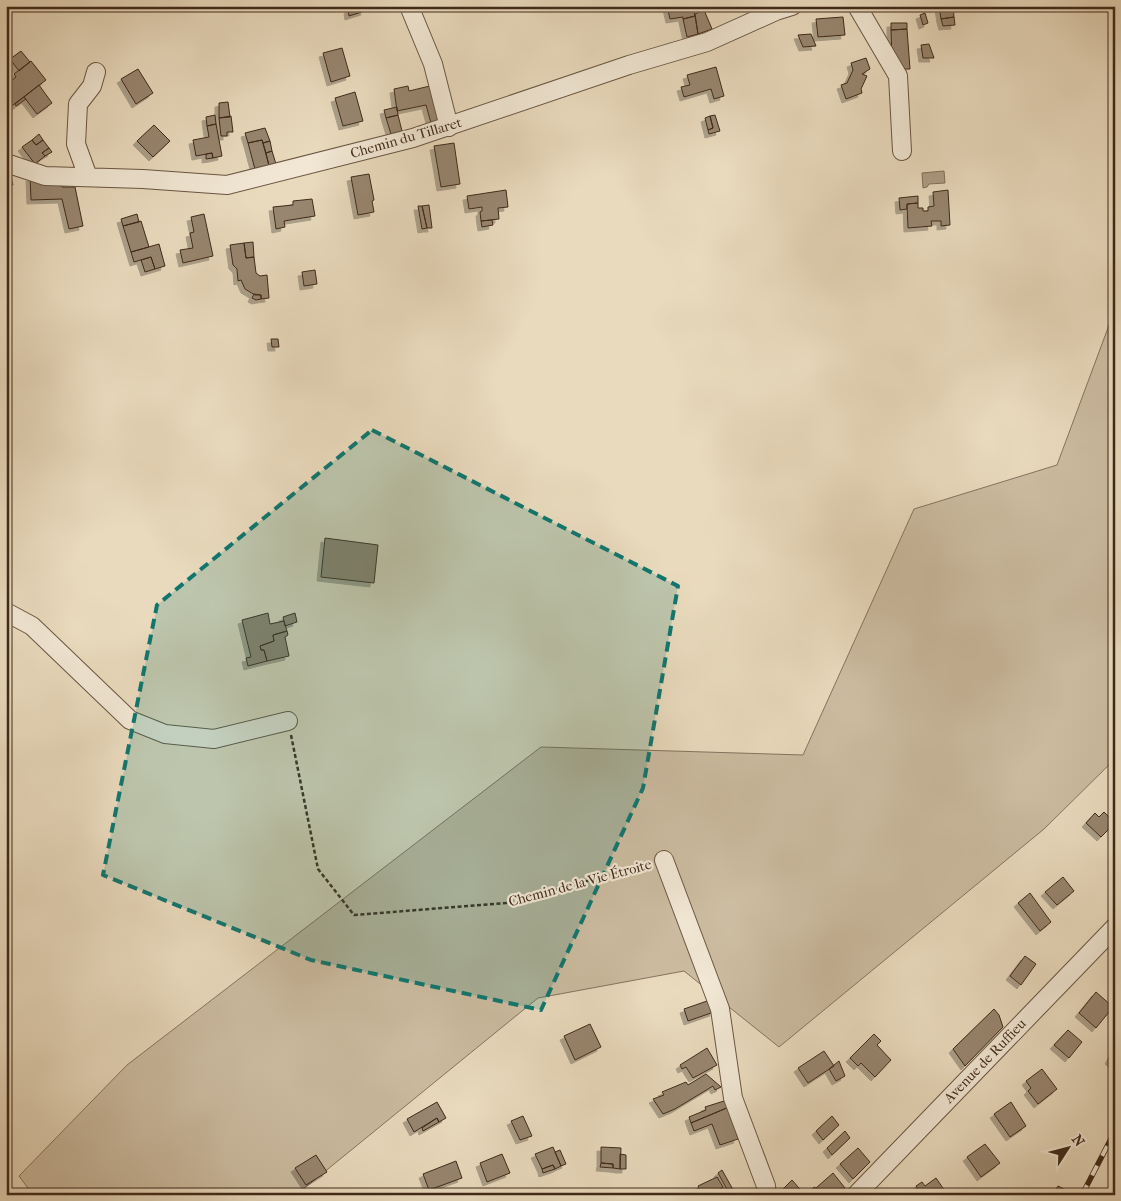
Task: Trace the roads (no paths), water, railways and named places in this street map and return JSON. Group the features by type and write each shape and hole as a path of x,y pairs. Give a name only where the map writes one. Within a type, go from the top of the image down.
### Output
{"street":[{"path":"410,6 433,64 449,127"},
{"name":"Chemin du Tillaret","path":"6,163 45,176 227,185 413,138 449,127 629,65 706,42 776,11 792,6"},
{"path":"857,6 898,76 902,151"},
{"path":"88,177 76,144 78,104 92,86 96,72"},
{"path":"6,612 32,626 130,720 165,734 214,739 288,721"},
{"name":"Chemin de la Vie Étroite","path":"664,860 720,1009 733,1098 766,1186 767,1195"},
{"name":"Avenue de Ruffieu","path":"856,1195 1115,927"}],"railway":[{"path":"1082,1195 1115,1131"}]}
